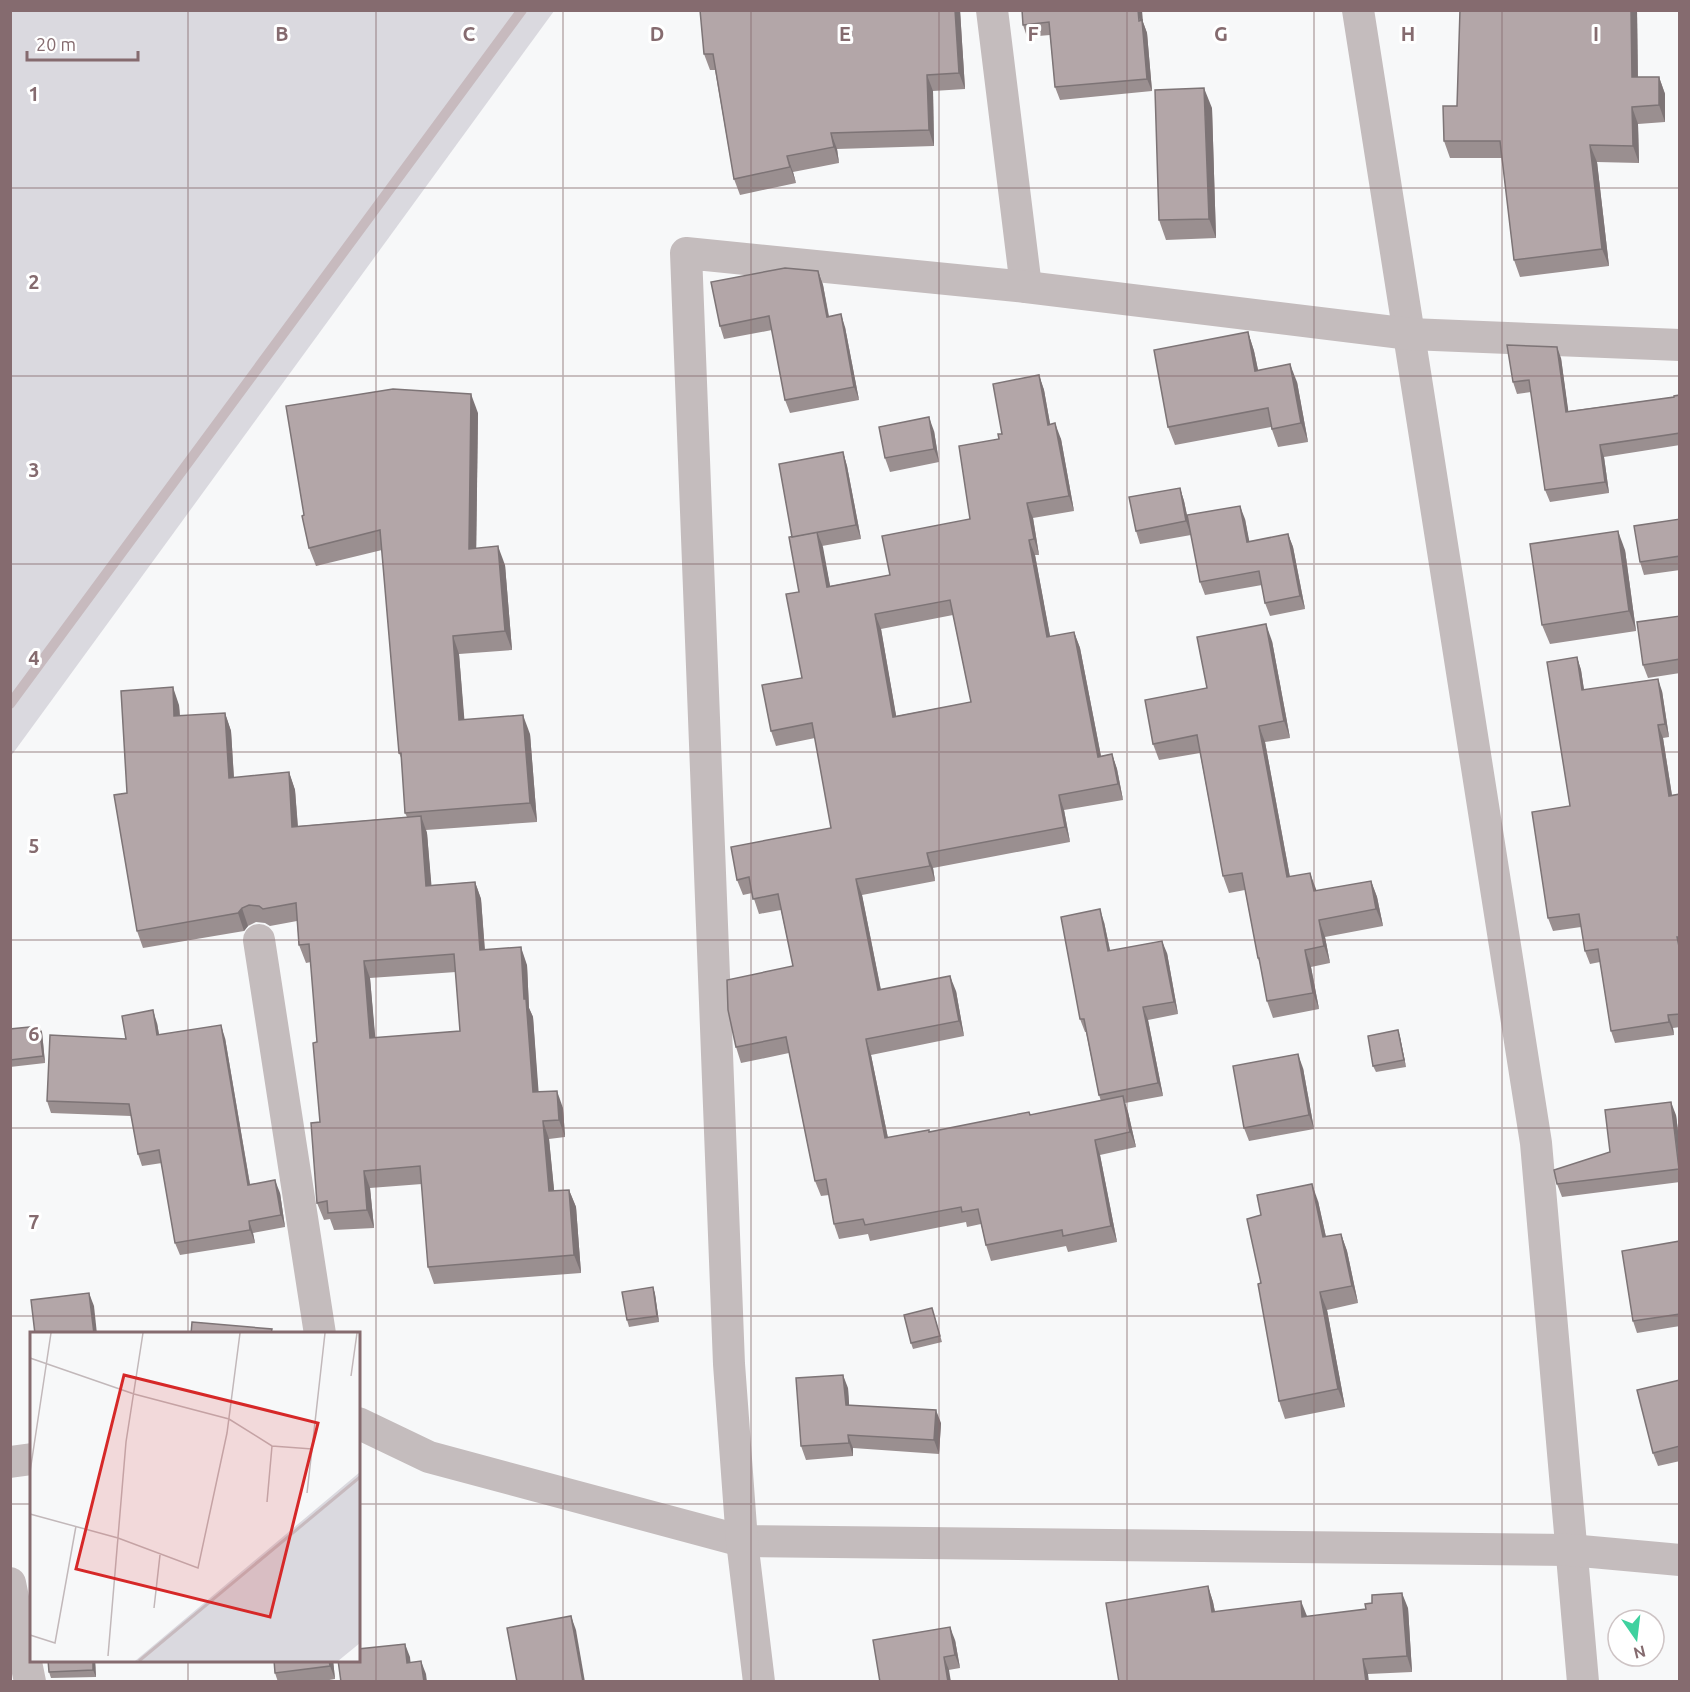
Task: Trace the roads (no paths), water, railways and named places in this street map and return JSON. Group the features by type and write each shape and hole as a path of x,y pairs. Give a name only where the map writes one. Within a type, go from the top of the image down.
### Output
{"street":[{"path":"992,10 1026,287"},
{"path":"1358,10 1536,1143 1583,1682"},
{"path":"759,1682 742,1541 729,1364 686,253 1026,287 1410,334 1680,345"},
{"path":"259,940 320,1332"},
{"path":"360,1424 429,1457 742,1541 1570,1550 1680,1560"},
{"path":"10,1462 30,1459"},
{"path":"10,1582 30,1682"}],"waterway":[{"path":"10,704 522,10"}]}
